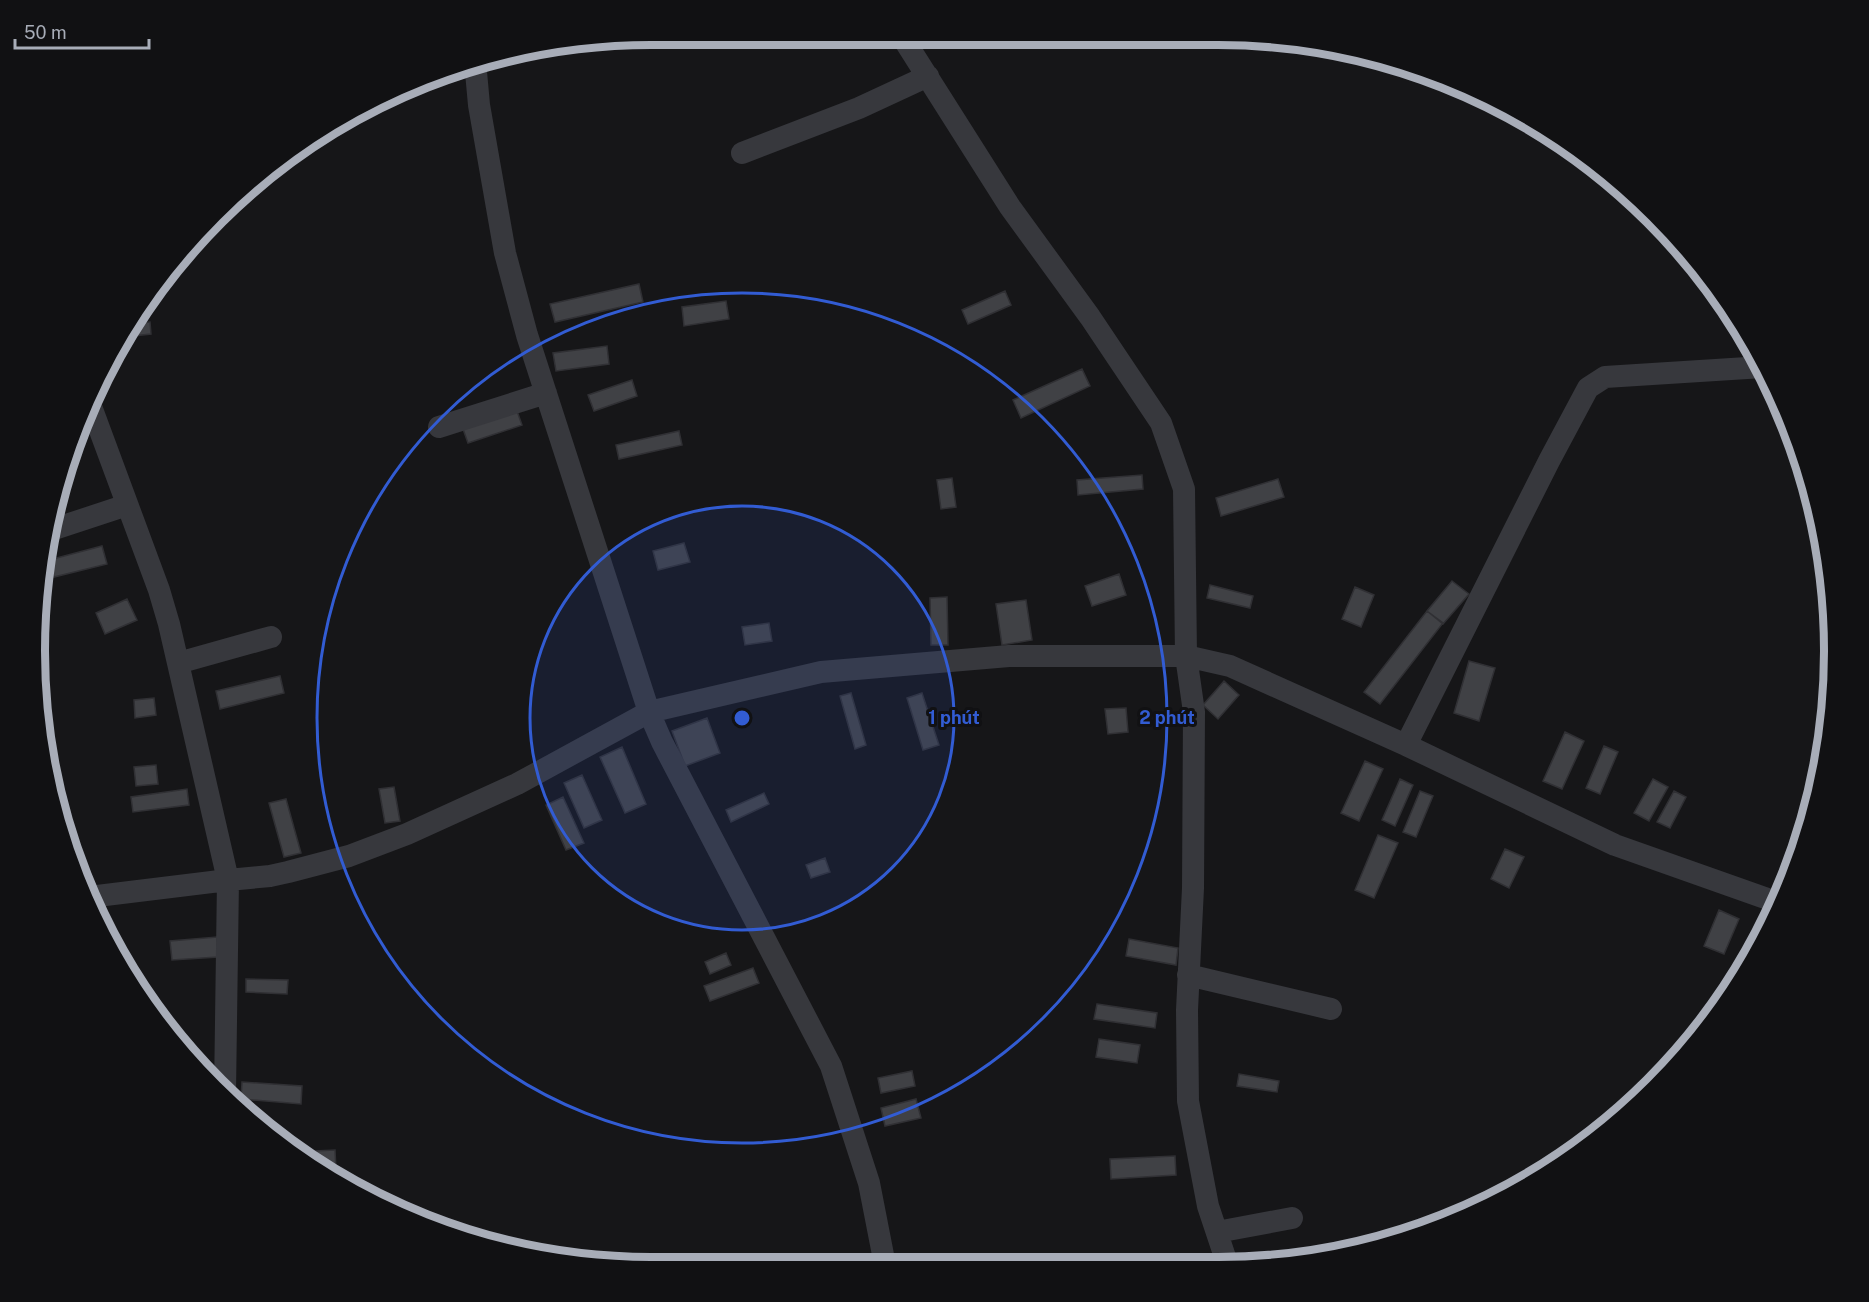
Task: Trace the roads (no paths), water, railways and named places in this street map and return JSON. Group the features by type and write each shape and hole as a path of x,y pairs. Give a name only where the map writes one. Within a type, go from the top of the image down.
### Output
{"street":[{"path":"908,45 1010,207 1090,316 1161,423 1184,489 1186,656 1194,712 1192,888 1187,1010 1188,1101 1208,1206 1225,1257"},
{"path":"476,71 479,105 505,253 527,335 649,712 662,742 831,1066 869,1183 883,1257"},
{"path":"742,153 860,108 928,76"},
{"path":"1406,745 1588,387 1605,376 1754,368"},
{"path":"439,427 546,393"},
{"path":"94,413 159,590 228,880 225,1083"},
{"path":"58,528 127,505"},
{"path":"178,663 271,637"},
{"path":"97,896 270,876 349,856 406,834 517,784 649,712 821,672 1009,656 1186,656 1230,666 1406,745 1615,844 1770,900"},
{"path":"1188,975 1331,1009"},
{"path":"1217,1232 1292,1218"}]}
